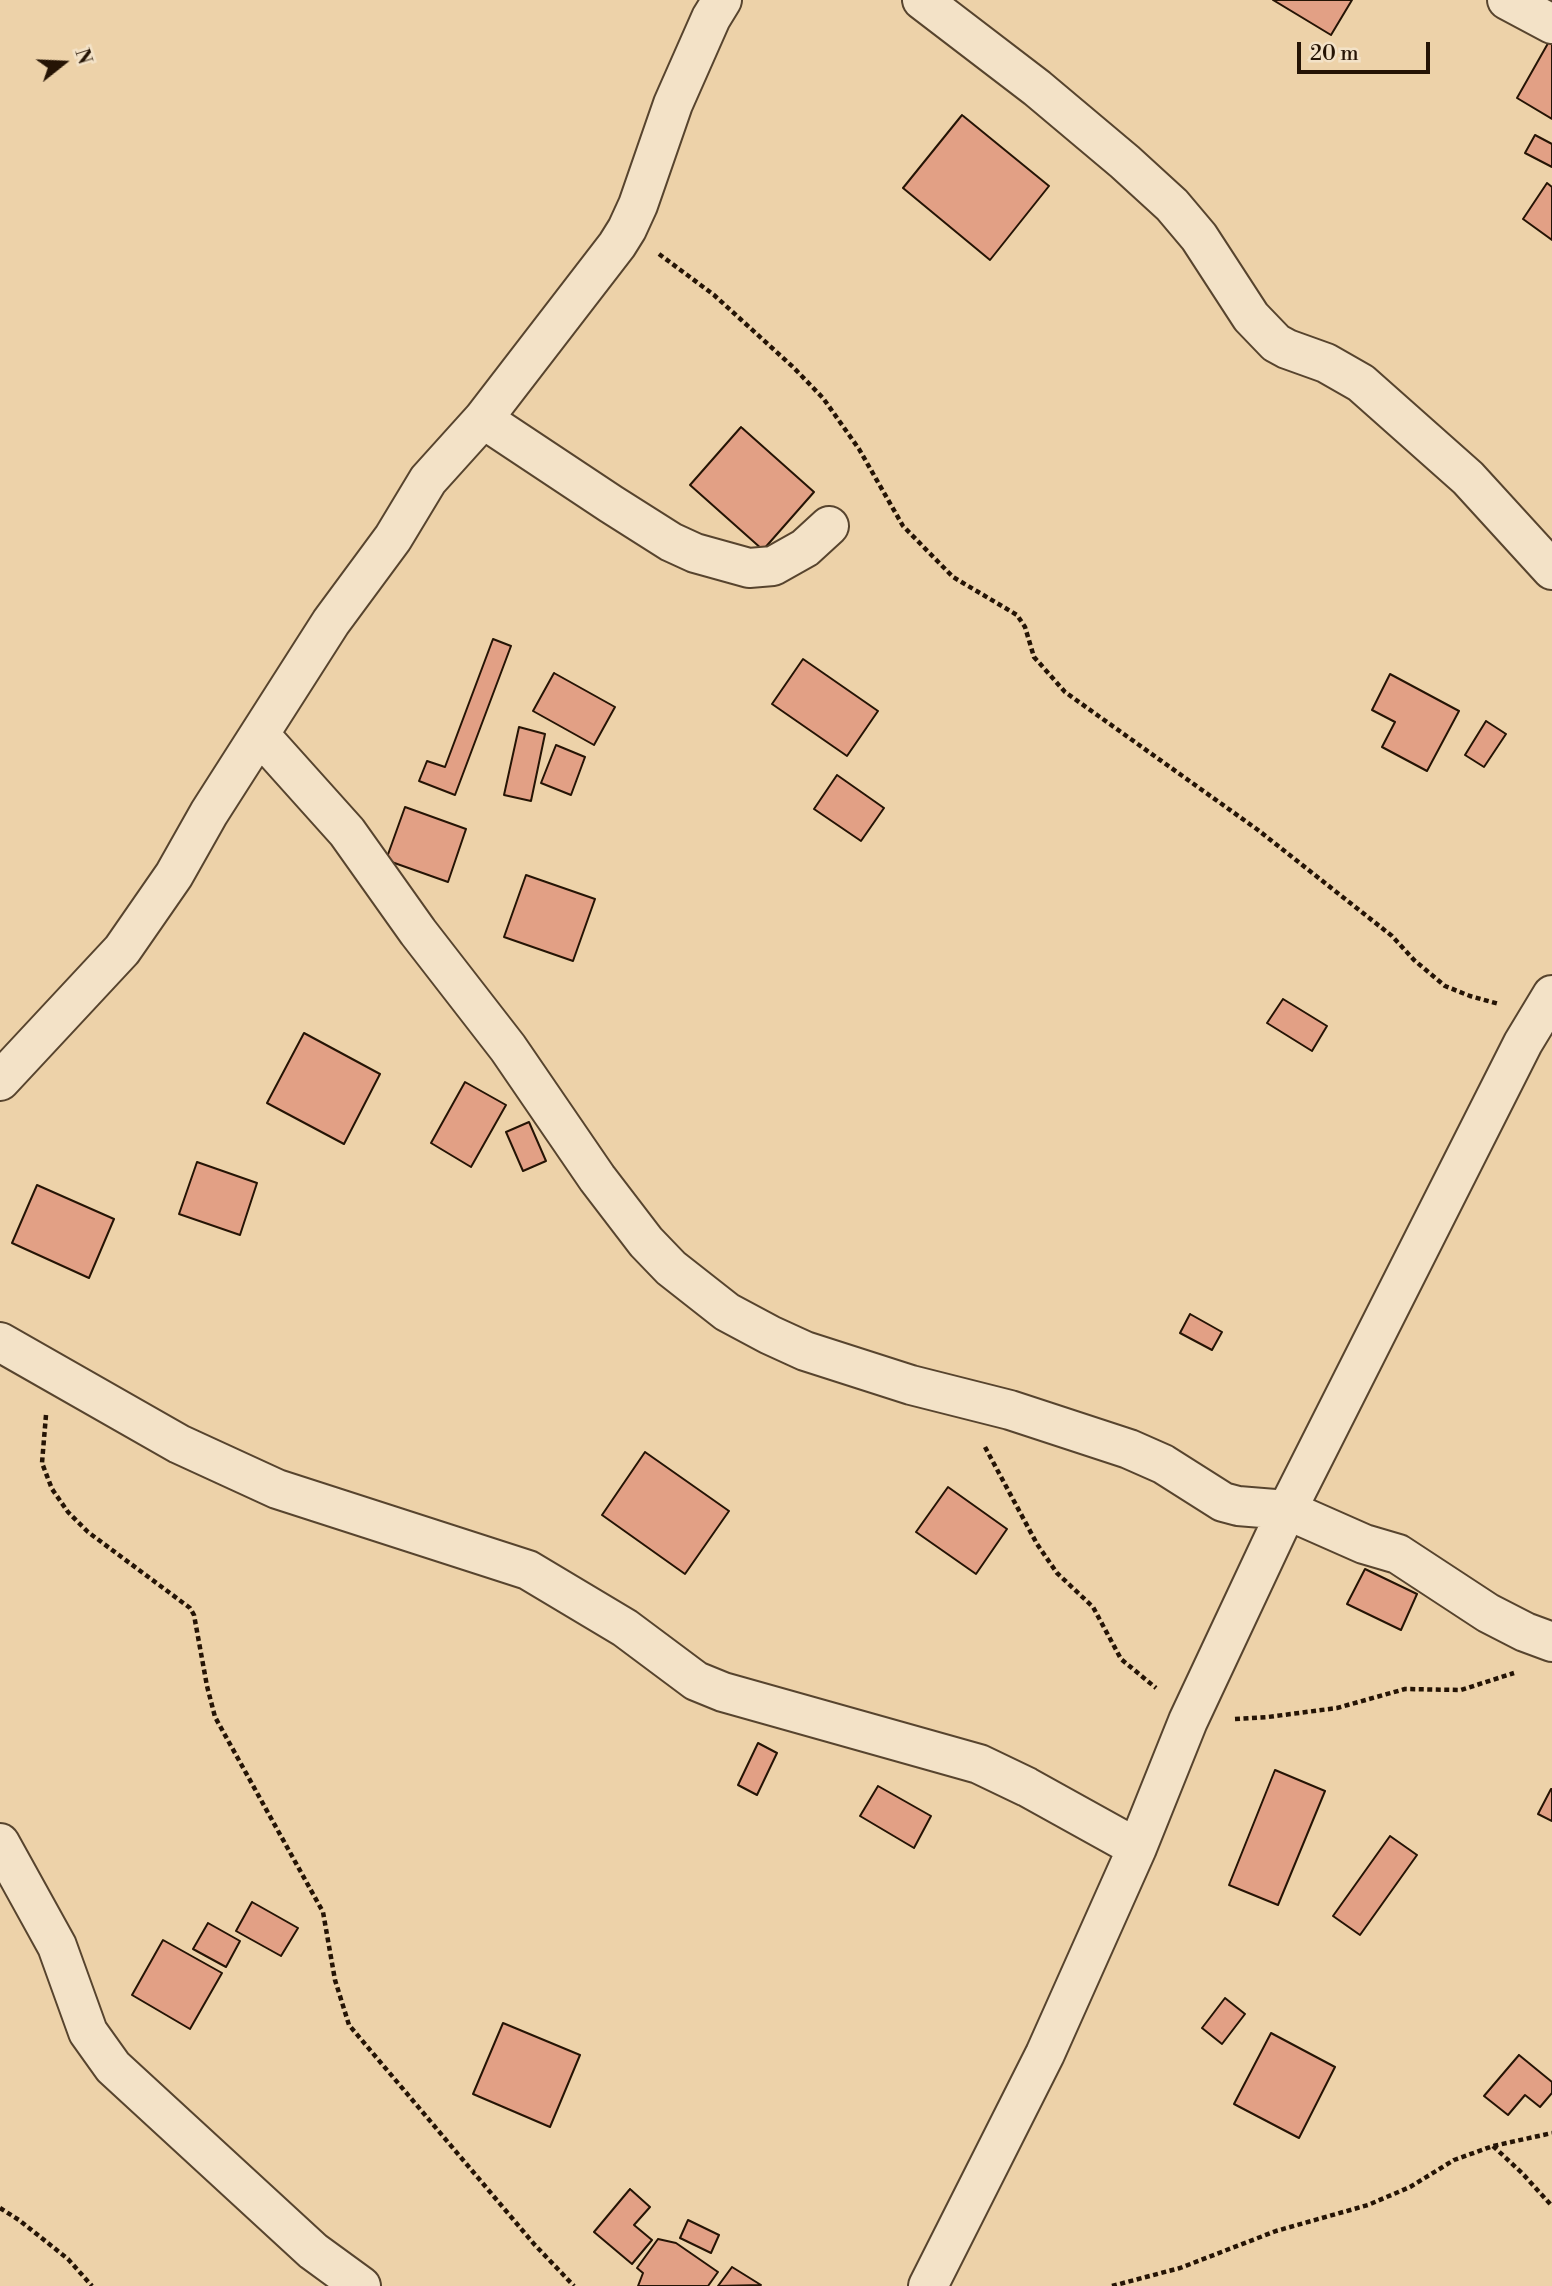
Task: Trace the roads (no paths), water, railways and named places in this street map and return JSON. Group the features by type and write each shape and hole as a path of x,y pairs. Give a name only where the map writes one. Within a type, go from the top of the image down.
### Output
{"street":[{"path":"0,1081 122,950 174,875 209,813 331,622 393,538 428,480 483,419 627,229 673,104 711,18 722,0"},
{"path":"922,0 1037,88 1172,205 1199,237 1251,317 1276,343 1326,363 1361,383 1468,478 1552,570"},
{"path":"1507,0 1552,24"},
{"path":"483,419 671,542 695,553 749,568 773,566 805,548 829,526"},
{"path":"260,735 347,832 418,932 508,1048 597,1178 646,1242 671,1268 727,1312 805,1351 911,1385 1010,1410 1129,1449 1163,1464 1223,1502 1238,1506 1287,1510 1364,1544 1398,1554 1488,1613 1524,1632 1552,1642"},
{"path":"928,2286 1045,2053 1137,1848 1188,1721 1287,1510 1517,1055 1546,1004"},
{"path":"0,1342 179,1444 276,1489 528,1570 625,1628 696,1681 723,1692 979,1764 1027,1787 1137,1848"},
{"path":"0,1843 57,1946 88,2032 113,2067 313,2251 361,2286"}]}
